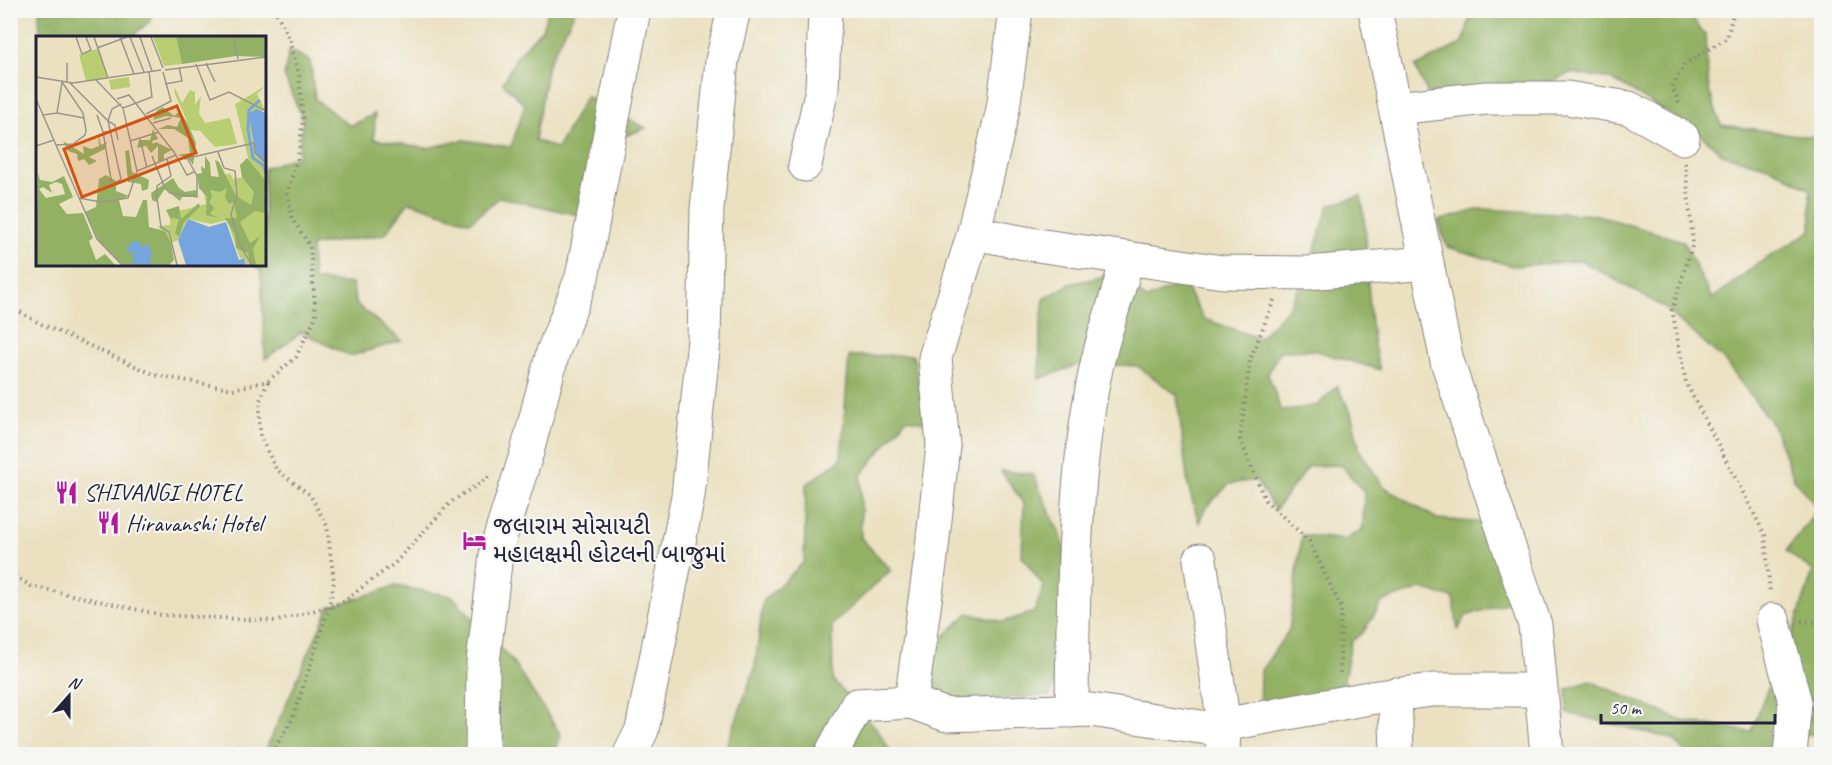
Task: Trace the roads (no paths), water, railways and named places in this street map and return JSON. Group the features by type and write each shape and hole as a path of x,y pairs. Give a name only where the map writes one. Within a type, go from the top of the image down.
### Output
{"street":[{"path":"482,754 483,662 497,546 527,452 553,352 582,277 634,10"},
{"path":"630,754 642,730 688,496 704,340 706,209 722,61 734,10"},
{"path":"806,165 822,89 825,10"},
{"path":"911,702 944,445 935,358 974,233 1003,109 1016,10"},
{"path":"1375,10 1447,360 1534,625 1547,754"},
{"path":"1396,108 1486,98 1567,98 1629,108 1683,138"},
{"path":"974,233 1030,244 1223,272 1281,273 1427,263"},
{"path":"1072,711 1073,611 1083,453 1097,363 1127,258"},
{"path":"1200,560 1224,740"},
{"path":"1773,620 1795,702 1790,754"},
{"path":"1224,740 1340,703 1395,694 1433,690 1541,690"},
{"path":"1395,694 1397,754"},
{"path":"831,754 857,705 911,702 947,715 1091,710 1207,728 1224,740"}],"place":[{"name":"SHIVANGI HOTEL","path":"66,492"},
{"name":"Hiravanshi Hotel","path":"108,523"},
{"name":"જલારામ સોસાયટી મહાલ‌ક્ષમી હોટલની બાજુમાં","path":"475,540"}]}
